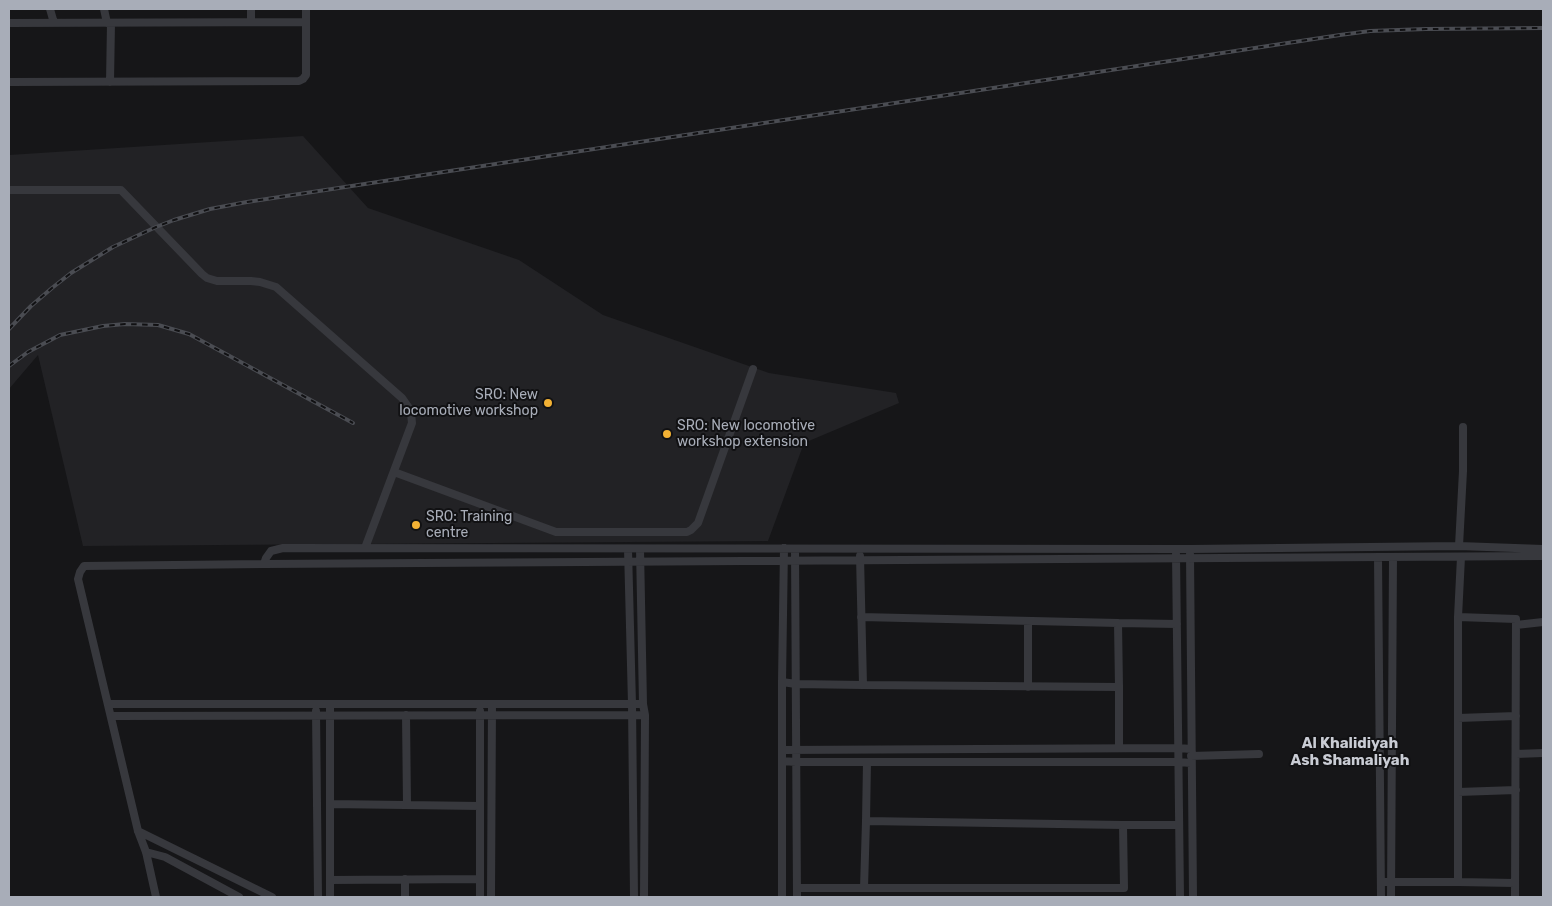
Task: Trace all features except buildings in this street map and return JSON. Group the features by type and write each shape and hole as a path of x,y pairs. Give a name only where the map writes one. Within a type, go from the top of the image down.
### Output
{"street":[{"path":"50,9 54,23"},
{"path":"104,9 109,23 110,82"},
{"path":"251,9 251,22"},
{"path":"9,82 299,81 306,75 306,9"},
{"path":"9,23 306,22"},
{"path":"9,190 121,190 152,224 207,278 224,282 251,280 268,284 282,291 389,387 409,408 412,423 365,548"},
{"path":"394,472 556,532 687,532 692,530 698,522 753,369"},
{"path":"1459,546 1463,427"},
{"path":"264,564 271,551 283,548 1190,549 1459,546 1543,549"},
{"path":"640,548 643,704 645,715 644,897"},
{"path":"782,897 784,548"},
{"path":"628,549 634,897"},
{"path":"795,549 797,897"},
{"path":"860,549 863,685"},
{"path":"1176,549 1180,897"},
{"path":"1190,549 1192,897"},
{"path":"156,897 146,852 138,831 78,579 84,566 1543,556"},
{"path":"1378,557 1381,897"},
{"path":"1391,897 1393,557"},
{"path":"1458,882 1458,617 1461,557"},
{"path":"861,617 1177,624"},
{"path":"1458,617 1516,619 1515,897"},
{"path":"1028,621 1028,687"},
{"path":"1516,625 1543,622"},
{"path":"1118,623 1119,748"},
{"path":"782,682 796,684 1119,688"},
{"path":"108,704 643,704"},
{"path":"108,704 125,716"},
{"path":"314,704 317,716 318,897"},
{"path":"330,704 330,897"},
{"path":"480,704 480,897"},
{"path":"491,897 492,704"},
{"path":"406,715 407,805"},
{"path":"111,716 645,715"},
{"path":"1458,718 1516,716"},
{"path":"782,750 1178,748 1191,756"},
{"path":"1516,754 1543,753"},
{"path":"782,761 1178,762 1191,756 1259,754"},
{"path":"864,888 867,762"},
{"path":"317,786 330,785"},
{"path":"1458,792 1516,790"},
{"path":"330,804 480,806"},
{"path":"866,821 1179,825"},
{"path":"797,888 1124,888 1123,825"},
{"path":"138,831 272,897"},
{"path":"146,852 165,857 239,897"},
{"path":"405,879 405,897"},
{"path":"330,880 480,879"},
{"path":"1381,882 1515,883"},
{"path":"994,888 994,897"}],"shaded area":[{"path":"303,136 368,208 519,260 603,315 769,373 896,393 899,403 804,443 768,541 83,546 38,355 9,389 9,155"}],"railway":[{"path":"9,329 31,306 71,273 113,247 156,227 210,209 1340,35 1370,31 1426,29 1543,28"},
{"path":"9,366 28,352 60,335 103,326 125,324 158,325 189,334 353,423"}],"place":[{"name":"SRO: New locomotive workshop","path":"548,403"},
{"name":"SRO: New locomotive workshop extension","path":"667,434"},
{"name":"SRO: Training centre","path":"416,525"}],"district":[{"name":"Al Khalidiyah Ash Shamaliyah","path":"1350,752"}]}
